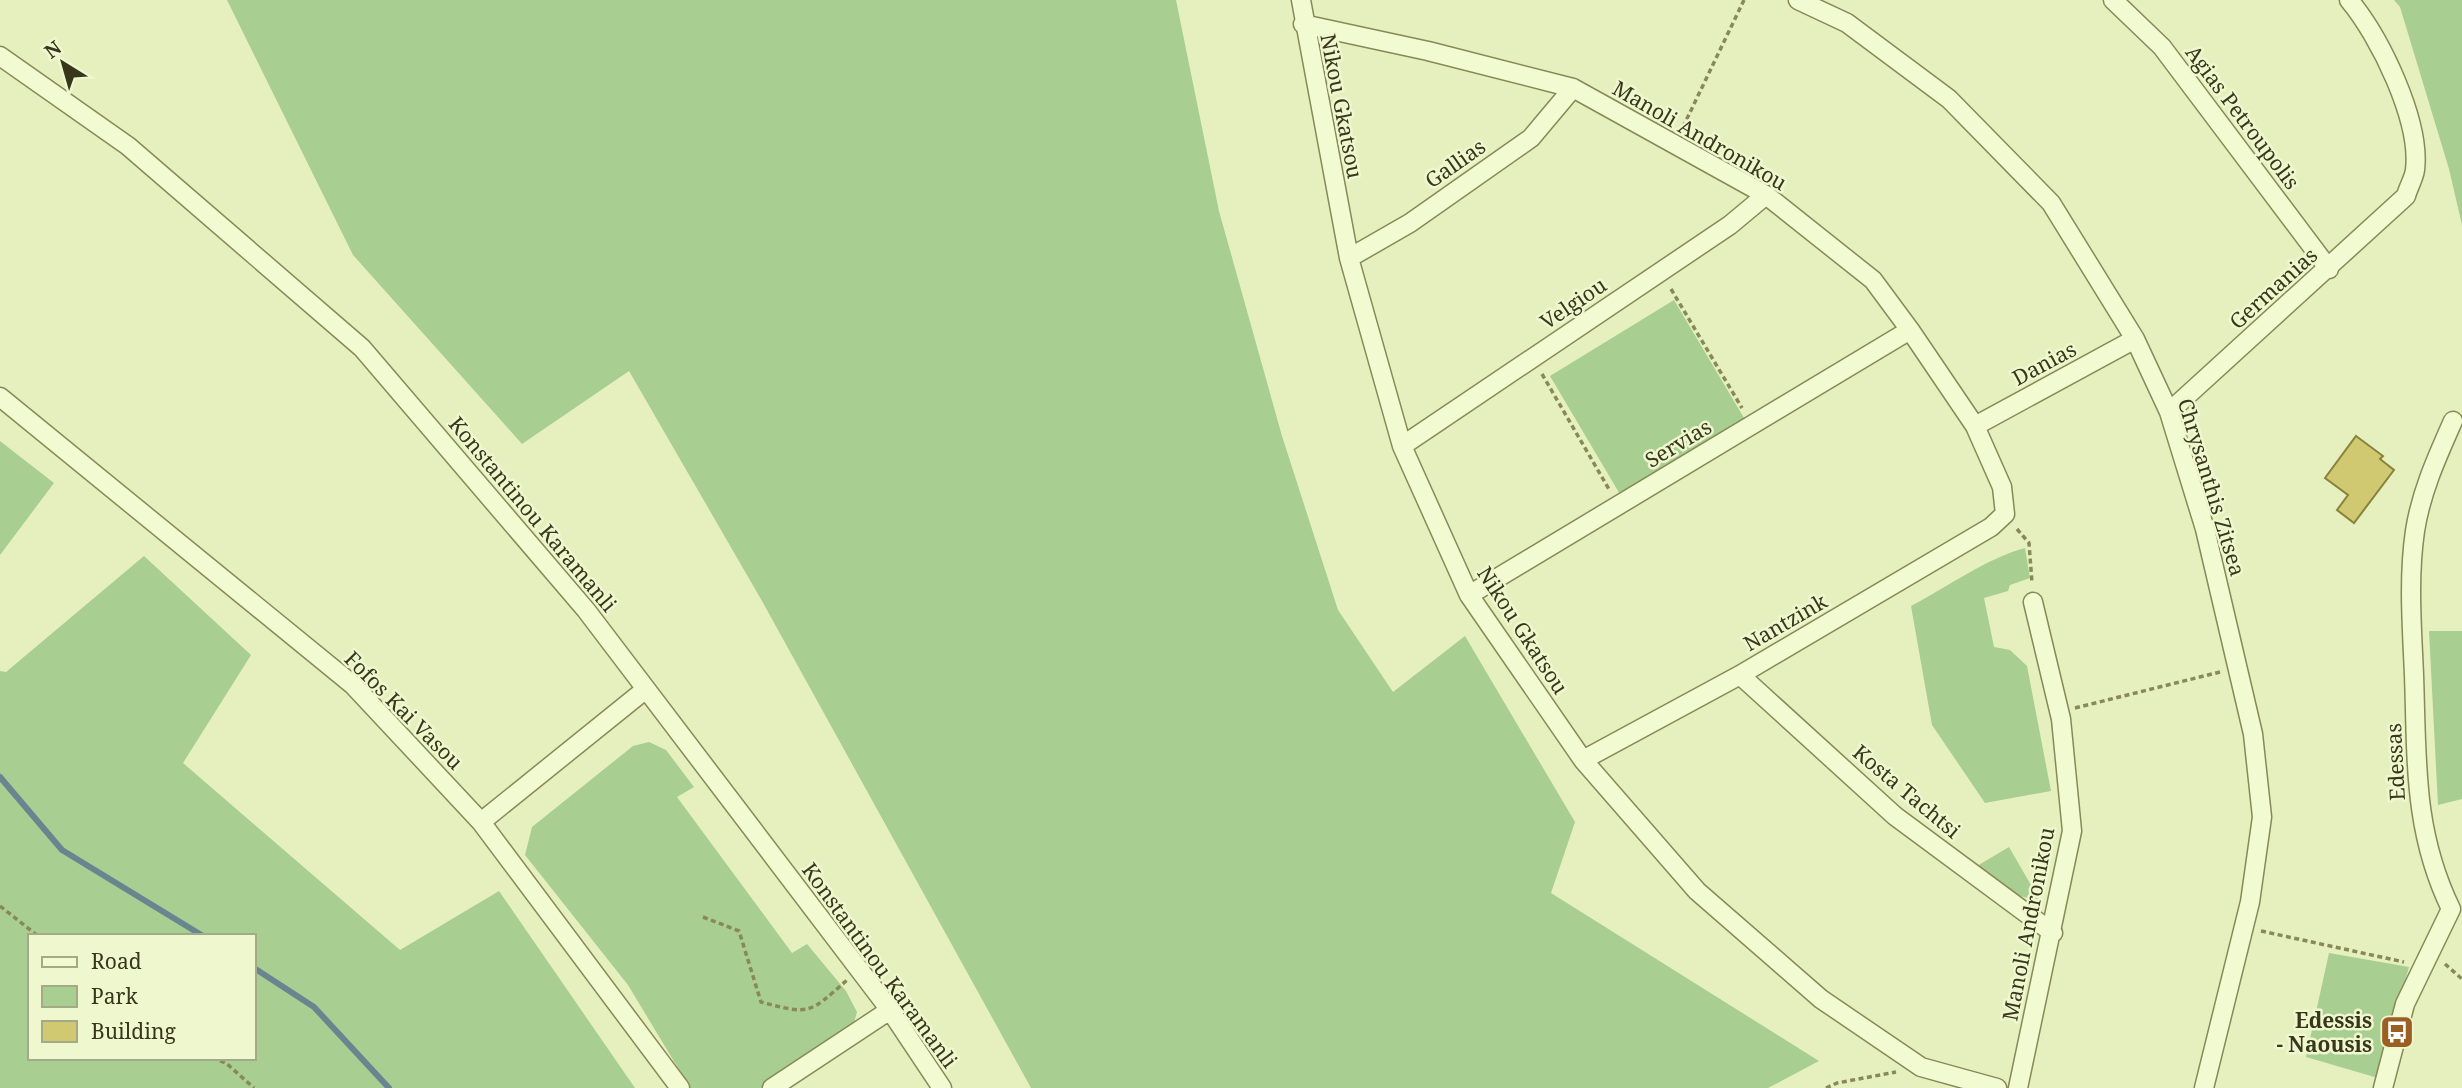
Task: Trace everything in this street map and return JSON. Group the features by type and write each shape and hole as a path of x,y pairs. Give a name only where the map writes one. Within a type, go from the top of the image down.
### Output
{"street":[{"name":"Nikou Gkatsou","path":"1301,0 1303,24 1349,258 1402,446 1469,595 1583,760 1697,891 1821,999 1921,1067 1997,1088"},
{"name":"Chrysanthis Zitsea","path":"1798,0 1847,23 1949,99 2051,203 2135,340 2169,412 2205,529 2253,734 2262,817 2244,928 2204,1088"},
{"name":"Agias Petroupolis","path":"2113,0 2162,47 2329,269"},
{"name":"Germanias","path":"2169,412 2406,196 2415,170 2410,124 2394,74 2349,0"},
{"name":"Manoli Andronikou","path":"1303,24 1428,51 1573,88 1766,195 1873,280 1975,426 2002,487 2005,514"},
{"name":"Konstantinou Karamanli","path":"0,56 128,146 362,348 586,610 890,1010 942,1088"},
{"name":"Gallias","path":"1349,258 1410,223 1531,138 1573,88"},
{"name":"Velgiou","path":"1402,446 1730,225 1766,195"},
{"name":"Servias","path":"1469,595 1910,330"},
{"name":"Danias","path":"1975,426 2135,340"},
{"name":"Fofos Kai Vasou","path":"0,397 353,685 481,822 680,1088"},
{"name":"Edessas","path":"2383,1088 2405,1004 2456,905 2434,873 2426,844 2418,791 2411,608 2415,532 2427,481 2453,421"},
{"name":"Nantzink","path":"1583,760 1740,675 1991,527 2005,514"},
{"name":"Manoli Andronikou","path":"2018,1088 2073,831 2059,712 2034,602"},
{"name":"Kosta Tachtsi","path":"1740,675 1895,816 2053,933"},
{"path":"481,822 646,689"},
{"path":"772,1088 890,1010"}],"path":[{"path":"1674,145 1744,0"},
{"path":"1661,272 1752,425"},
{"path":"1532,358 1618,505"},
{"path":"2005,514 2029,543 2034,602"},
{"path":"2059,712 2237,668"},
{"path":"0,905 36,934"},
{"path":"703,917 739,931 761,1002 799,1012 817,1007 859,970"},
{"path":"2244,928 2423,966"},
{"path":"218,1060 226,1063 254,1088"},
{"path":"1826,1088 1837,1083 1921,1067"}],"green space":[{"path":"227,0 1176,0 1219,211 1282,436 1338,610 1393,692 1465,636 1575,822 1551,893 1819,1061 1768,1088 1031,1088 762,601 629,371 522,444 353,255"},
{"path":"2394,0 2462,0 2462,225 2449,169 2400,7"},
{"path":"1674,300 1747,423 1621,496 1550,376"},
{"path":"0,441 54,483 0,555"},
{"path":"2025,548 2030,578 2010,585 2008,591 1984,598 1994,647 2010,650 2027,666 2051,791 1985,803 1932,725 1911,606 1981,566"},
{"path":"144,556 251,655 183,763 400,950 499,891 635,1088 0,1088 0,671 6,672"},
{"path":"2429,631 2462,631 2462,799 2438,805"},
{"path":"649,742 666,750 694,787 677,797 792,953 807,944 846,991 857,1012 852,1030 763,1088 690,1088 628,985 525,855 532,827 633,746"},
{"path":"2009,847 2039,899 2013,893 1977,866"},
{"path":"2329,953 2409,967 2378,1078 2306,1057"}],"building":[{"path":"2356,436 2383,456 2380,459 2394,470 2354,523 2337,510 2348,495 2325,478"}],"waterway":[{"path":"0,777 62,850 200,934"},
{"path":"256,969 314,1007 389,1088"}],"place":[{"name":"Edessis - Naousis","path":"2397,1032"}]}
